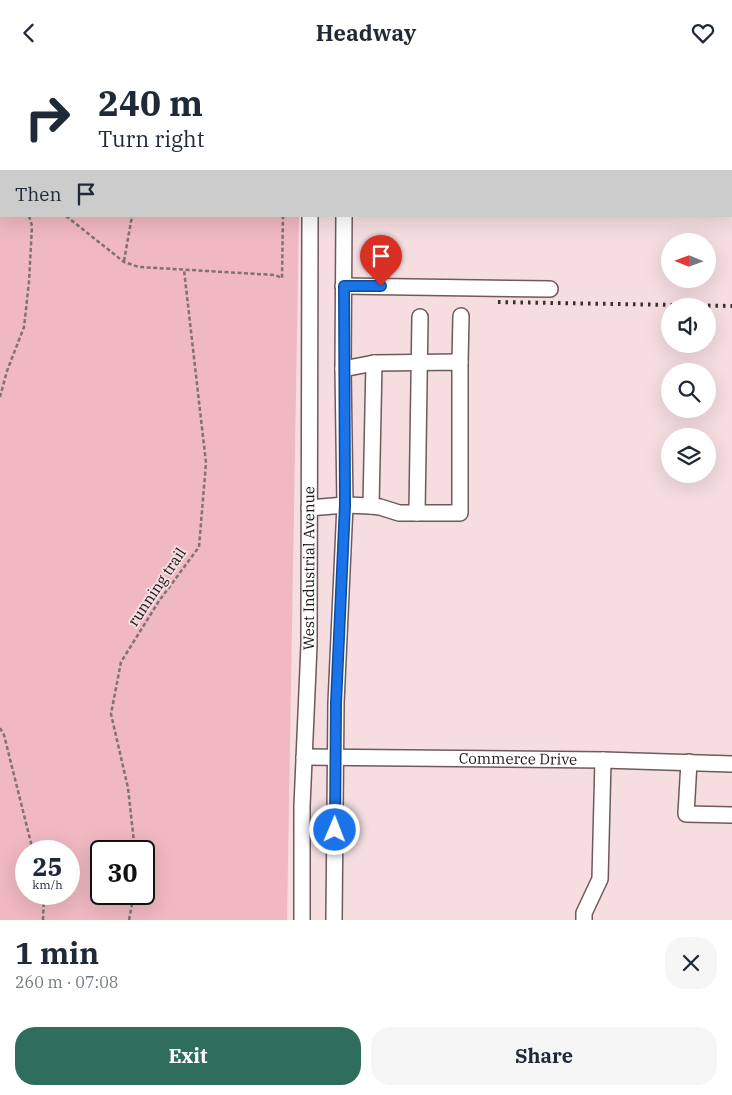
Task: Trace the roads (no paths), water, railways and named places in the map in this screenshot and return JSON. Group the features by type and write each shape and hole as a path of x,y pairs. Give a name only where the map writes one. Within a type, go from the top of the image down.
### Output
{"street":[{"name":"West Industrial Avenue","path":"302,920 302,806 309,645 310,217"},
{"name":"West Industrial Avenue","path":"334,920 336,703 345,505 343,369 344,217"},
{"path":"344,286 550,289"},
{"path":"310,508 345,505 380,507 399,513 460,513 461,316"},
{"path":"417,513 420,317"},
{"path":"343,369 374,363 460,362"},
{"path":"372,506 374,363"},
{"name":"Commerce Drive","path":"304,757 732,763"},
{"path":"584,920 584,913 600,879 603,760"},
{"path":"688,762 686,814 732,815"}],"railway":[{"path":"498,302 732,306"}]}
